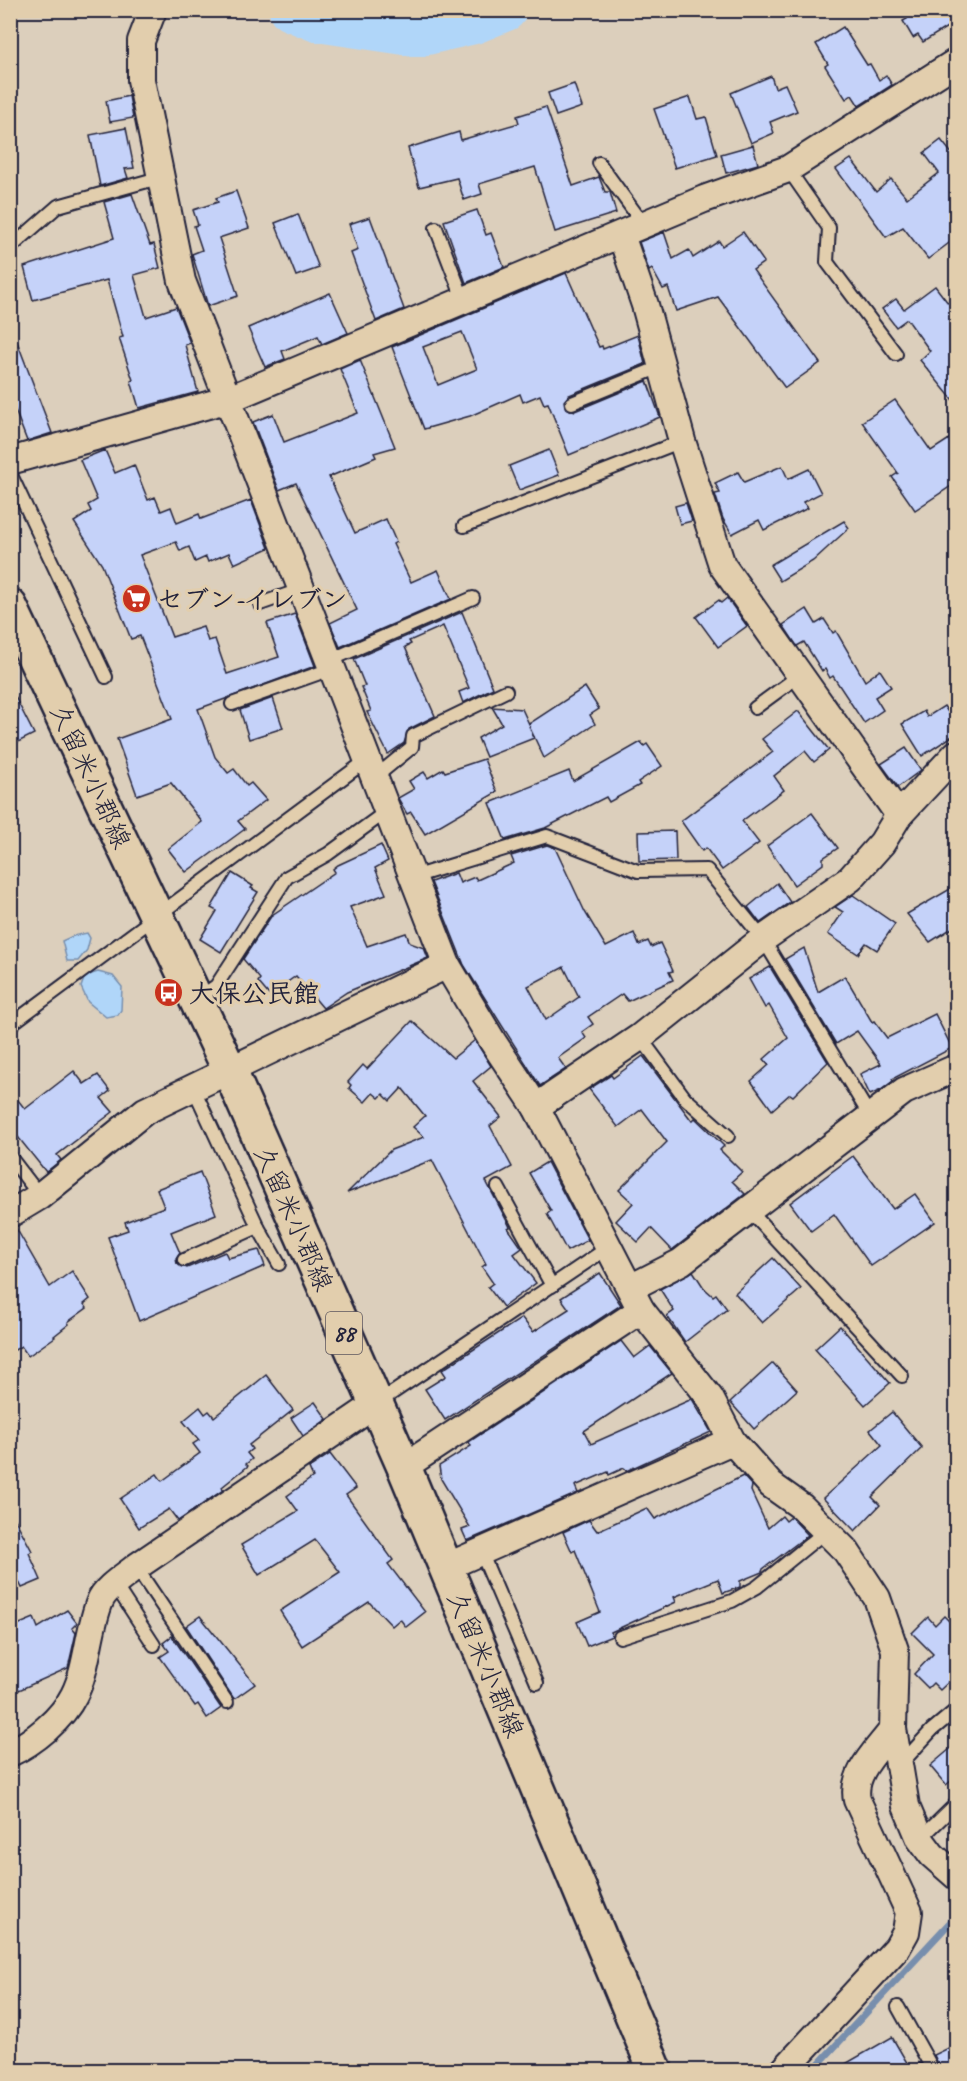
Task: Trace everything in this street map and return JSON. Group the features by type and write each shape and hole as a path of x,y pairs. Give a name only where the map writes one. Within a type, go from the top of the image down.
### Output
{"main road":[{"name":"久留米小郡線","path":"10,606 229,1069 404,1467 655,2070"}],"street":[{"path":"153,10 141,40 141,80 182,281 447,965 493,1042 536,1107 635,1299 710,1398 732,1441 771,1485 802,1507 846,1551 877,1598 895,1650 893,1729 906,1806 920,1839 932,1856 957,1876"},
{"path":"10,461 229,399 704,199 788,169 957,63"},
{"path":"632,230 645,305 660,367 722,566 899,815"},
{"path":"536,1107 640,1037 763,939 850,879 882,843 899,815 957,753"},
{"path":"10,1214 39,1196 145,1111 447,965"},
{"path":"404,1467 635,1299 748,1209 904,1091 957,1068"},
{"path":"10,1753 24,1747 56,1719 75,1694 100,1599 136,1566 375,1404"},
{"path":"446,1567 732,1441"},
{"path":"784,2070 897,1948 906,1932 909,1912 857,1800 854,1787 862,1771 893,1729"}],"lane":[{"path":"599,163 632,230"},
{"path":"788,169 829,228 827,262 896,354"},
{"path":"10,248 58,206 162,177"},
{"path":"436,228 464,300"},
{"path":"572,403 660,367"},
{"path":"464,526 682,441"},
{"path":"10,473 106,677"},
{"path":"260,604 300,590"},
{"path":"232,704 330,665 473,598"},
{"path":"755,708 801,675"},
{"path":"10,1025 157,916 370,769 412,747 414,736 506,691"},
{"path":"196,999 216,986 287,876 328,854 387,811"},
{"path":"413,877 547,836 638,872 707,870 763,939 870,1116"},
{"path":"640,1037 685,1098 728,1136"},
{"path":"193,1087 258,1227 279,1264"},
{"path":"10,1157 39,1196"},
{"path":"498,1187 552,1286"},
{"path":"748,1209 902,1376"},
{"path":"183,1260 258,1227"},
{"path":"375,1404 609,1246"},
{"path":"620,1637 732,1601 757,1587 826,1531"},
{"path":"481,1552 537,1683"},
{"path":"136,1566 227,1702"},
{"path":"115,1585 154,1645"},
{"path":"898,1767 932,1730 957,1710"},
{"path":"920,1839 957,1804"},
{"path":"898,2007 933,2070"}],"water":[{"path":"87,933 90,938 87,950 78,961 67,961 62,941"},
{"path":"98,972 113,976 122,987 121,1010 118,1015 106,1017 88,1002 81,987 85,976"}],"building":[{"path":"902,10 957,10 957,21 923,42 918,35 913,38 903,21 907,19"},
{"path":"843,27 879,80 886,75 892,85 859,106 852,95 846,99 825,66 828,64 816,44"},
{"path":"771,76 775,88 785,84 797,111 770,122 774,133 751,143 731,93"},
{"path":"574,84 582,107 556,116 548,93"},
{"path":"129,96 133,118 110,122 106,101"},
{"path":"690,97 697,119 706,117 717,155 675,168 654,109"},
{"path":"546,107 573,186 599,177 605,192 610,192 616,213 555,232 535,167 479,184 482,194 464,200 457,178 419,187 408,148 459,132 461,140 519,123 517,116"},
{"path":"126,128 134,168 125,169 128,178 100,186 90,135"},
{"path":"941,140 957,160 957,237 928,259 903,227 886,237 836,169 851,159 876,192 891,179 907,198 939,173 924,153"},
{"path":"753,145 758,164 726,173 721,154"},
{"path":"236,191 249,228 219,238 238,296 208,306 192,254 202,250 194,226 198,225 193,210 218,202 216,198"},
{"path":"132,194 150,245 154,244 160,268 134,275 146,317 176,307 190,343 185,345 198,392 139,408 131,381 133,380 119,338 123,337 107,280 33,300 24,267 114,238 104,202"},
{"path":"477,210 486,235 491,233 504,267 466,283 444,221"},
{"path":"298,214 319,268 296,276 275,223"},
{"path":"370,217 404,309 376,321 351,253 358,250 349,224"},
{"path":"664,232 673,259 689,250 693,258 719,241 722,246 743,232 764,262 753,270 820,363 785,388 718,297 676,311 668,287 663,289 652,269 649,271 639,242"},
{"path":"566,273 599,347 602,346 603,349 638,335 645,364 569,395 564,401 565,407 575,411 647,381 660,417 569,455 548,403 544,404 540,395 523,402 520,394 470,416 424,429 392,347","holes":["462,332 477,369 438,385 423,347"]},
{"path":"935,286 948,303 957,296 957,405 920,360 930,351 907,319 896,327 882,309 896,299 904,309"},
{"path":"330,293 348,333 322,344 318,336 282,351 285,359 265,367 248,328"},
{"path":"10,331 13,331 52,433 27,441 10,397"},
{"path":"360,360 395,447 374,453 376,457 329,477 355,533 386,519 396,542 393,544 411,582 438,570 451,599 340,647 330,623 357,610 296,483 279,490 253,422 273,414 284,442 358,413 340,369"},
{"path":"895,400 931,451 957,434 957,482 915,510 892,477 898,473 862,422"},
{"path":"105,450 115,473 134,465 148,500 155,497 161,511 171,507 177,523 199,514 201,519 251,500 269,548 234,564 229,553 208,562 206,557 195,562 189,547 180,551 176,542 140,555 172,637 203,627 208,641 215,639 227,674 279,657 267,623 295,614 315,666 198,709 215,757 228,773 234,769 247,786 251,783 266,800 238,821 245,829 186,872 168,849 202,822 171,783 137,795 117,739 172,719 140,636 131,639 102,565 74,522 91,511 88,505 97,500 80,460"},
{"path":"549,450 559,475 519,490 509,466"},
{"path":"782,466 788,479 809,469 821,493 803,502 808,508 764,530 759,520 732,534 723,519 715,494 720,493 715,483 738,472 744,482"},
{"path":"686,503 692,521 680,524 675,506"},
{"path":"844,521 849,528 813,561 780,581 770,565"},
{"path":"727,598 747,626 718,647 696,617 719,600 721,603"},
{"path":"807,609 816,624 824,619 833,633 836,631 865,681 880,670 891,687 875,697 883,710 864,723 833,676 830,678 825,669 822,671 804,642 797,646 783,625"},
{"path":"462,612 493,688 463,703 459,692 469,688 443,626 409,641 411,644 405,647 435,716 409,729 404,743 388,754 367,712 371,711 361,687 365,686 354,659"},
{"path":"10,687 34,734 10,746"},
{"path":"585,687 599,709 590,715 595,724 544,758 529,726 534,738 486,757 478,738 502,724 492,707 522,709 529,724"},
{"path":"273,698 283,728 249,739 240,710"},
{"path":"944,706 957,726 957,733 922,756 902,724 924,711 927,717"},
{"path":"798,711 829,750 814,762 805,751 774,776 784,790 742,821 759,843 722,870 706,848 702,851 681,821 773,752 762,739"},
{"path":"641,742 644,746 647,744 662,766 638,782 640,785 609,802 606,797 545,828 505,840 490,803 569,771 573,781"},
{"path":"906,748 921,770 898,787 881,764"},
{"path":"484,759 497,792 425,834 411,812 407,814 398,798 414,789 409,781 424,772 428,778 443,769 445,772"},
{"path":"812,813 838,848 823,858 823,864 794,885 767,846"},
{"path":"675,831 676,860 639,861 638,832"},
{"path":"381,845 388,861 375,868 386,894 350,907 367,946 406,933 410,943 424,948 428,958 347,992 323,1008 296,976 269,995 258,982 260,979 243,959 272,915 335,872 333,869 338,865"},
{"path":"547,845 555,848 585,912 606,947 634,933 639,945 648,941 651,947 660,943 673,971 669,972 673,980 628,1001 622,994 588,1017 593,1024 582,1032 586,1038 558,1058 566,1069 540,1086 464,965 431,882 456,873 460,883 475,877 477,880 514,863 511,856","holes":["564,967 579,997 546,1020 528,986"]},
{"path":"232,873 253,886 251,888 258,892 221,952 200,939 217,911 211,908"},
{"path":"777,883 790,902 760,923 748,907"},
{"path":"957,885 957,925 930,942 907,914"},
{"path":"853,895 895,924 877,950 866,943 858,954 828,934 843,912 835,907"},
{"path":"804,948 818,992 845,976 872,1022 874,1021 887,1038 935,1014 952,1048 892,1079 893,1081 881,1090 870,1095 860,1074 881,1064 857,1031 836,1044 785,959"},
{"path":"770,967 828,1062 793,1096 790,1094 772,1110 751,1081 769,1065 764,1059 788,1038 769,1005 765,1008 749,979"},
{"path":"412,1021 453,1058 475,1040 491,1066 473,1081 501,1117 490,1126 512,1167 486,1181 510,1227 508,1228 522,1248 514,1254 536,1283 503,1307 488,1287 493,1283 482,1267 486,1264 432,1160 347,1193 391,1150 424,1137 413,1127 425,1116 402,1088 390,1101 383,1094 379,1098 373,1093 365,1102 349,1088 351,1085 348,1082 363,1065 367,1069"},
{"path":"643,1056 692,1121 695,1118 724,1146 720,1150 742,1172 732,1181 745,1194 672,1250 651,1228 638,1242 616,1221 633,1203 619,1190 667,1142 642,1109 618,1127 589,1089 611,1075 613,1078"},
{"path":"74,1071 84,1084 98,1075 110,1091 101,1098 113,1112 57,1155 61,1160 46,1172 10,1127 10,1090 25,1109"},
{"path":"853,1156 893,1209 915,1194 935,1222 871,1266 834,1214 811,1231 790,1203"},
{"path":"547,1162 588,1240 567,1251 547,1214 551,1211 529,1173"},
{"path":"200,1172 216,1214 171,1232 180,1253 176,1259 177,1264 187,1268 225,1252 228,1258 259,1250 265,1266 139,1321 108,1237 128,1230 125,1222 164,1207 157,1189"},
{"path":"16,1228 50,1287 72,1271 90,1299 84,1304 87,1308 68,1322 69,1324 55,1337 28,1356 21,1346 10,1353 10,1229"},
{"path":"773,1258 801,1289 762,1323 735,1293"},
{"path":"693,1271 704,1288 713,1296 716,1294 727,1309 685,1342 667,1316 674,1311 660,1289"},
{"path":"600,1273 621,1305 445,1420 425,1389 446,1376 442,1370 522,1318 533,1332 569,1309 561,1298"},
{"path":"840,1326 890,1383 865,1405 815,1349"},
{"path":"621,1341 634,1358 650,1346 672,1373 584,1431 591,1444 692,1399 711,1432 626,1471 624,1468 609,1475 608,1472 575,1486 578,1493 467,1541 462,1530 470,1527 441,1479 439,1466 471,1446 469,1442"},
{"path":"773,1363 797,1390 754,1429 730,1402"},
{"path":"266,1375 293,1410 249,1445 252,1449 247,1453 252,1459 246,1464 248,1466 222,1487 223,1490 178,1521 169,1509 139,1528 120,1499 157,1474 162,1481 200,1453 193,1444 199,1440 183,1421 200,1407 205,1414 209,1411 214,1417"},
{"path":"315,1402 327,1419 303,1436 291,1418"},
{"path":"892,1412 922,1448 872,1497 880,1505 855,1531 823,1498 882,1445 870,1430"},
{"path":"330,1454 356,1488 346,1495 393,1560 388,1564 425,1612 406,1627 400,1619 392,1626 369,1602 302,1646 280,1611 340,1572 315,1540 259,1575 241,1545 298,1511 287,1496 313,1477 309,1468"},
{"path":"743,1476 752,1486 751,1491 768,1528 782,1516 786,1521 791,1517 808,1535 762,1572 740,1581 740,1587 723,1593 718,1579 674,1597 676,1602 611,1632 612,1636 587,1646 577,1622 600,1612 575,1550 572,1552 563,1532 589,1520 597,1531 647,1508 655,1519"},
{"path":"10,1510 32,1551 29,1553 41,1580 22,1588 10,1563"},
{"path":"67,1610 77,1623 72,1628 76,1633 68,1668 19,1690 10,1673 10,1628 34,1618 38,1628"},
{"path":"200,1616 255,1684 234,1699 186,1626"},
{"path":"944,1616 957,1629 957,1674 940,1690 933,1683 928,1688 914,1674 933,1654 912,1633 928,1617 935,1625"},
{"path":"172,1636 221,1708 207,1718 198,1704 195,1706 160,1657 169,1651 163,1643"},
{"path":"957,1743 957,1776 946,1785 930,1766"},
{"path":"892,2037 910,2068 920,2063 924,2070 835,2070"},
{"path":"957,2044 957,2070 941,2070 934,2055"}],"waterway":[{"path":"290,10 317,21 418,36 474,23 506,10"},
{"path":"813,2070 956,1916"}],"place":[{"name":"セブン-イレブン","path":"136,599"},
{"name":"大保公民館","path":"168,993"}]}
